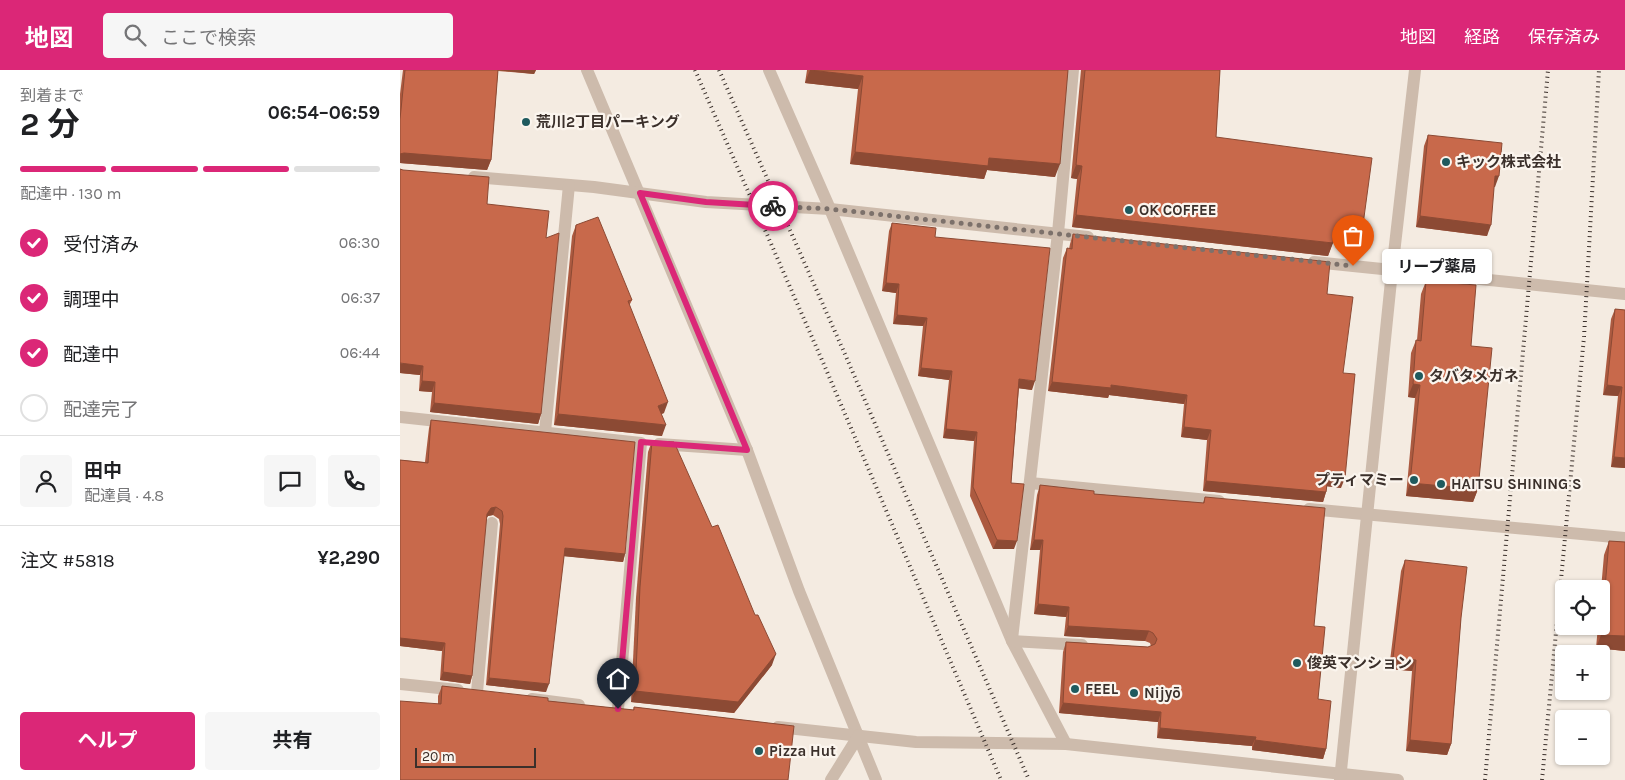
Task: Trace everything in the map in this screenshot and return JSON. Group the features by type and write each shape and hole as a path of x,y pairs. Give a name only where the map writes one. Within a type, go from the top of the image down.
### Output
{"street":[{"path":"588,70 747,450 799,591 876,780"},
{"path":"769,70 830,209 1012,641 1066,744"},
{"path":"1012,641 1058,233 1073,70"},
{"path":"1341,777 1414,70"},
{"path":"460,176 569,185 706,202 830,209 1098,238"},
{"path":"544,432 569,185"},
{"path":"1304,261 1625,294"},
{"path":"400,417 641,442 747,450"},
{"path":"618,709 641,442"},
{"path":"1030,483 1228,502"},
{"path":"1298,508 1625,538"},
{"path":"400,684 482,693 492,523"},
{"path":"1012,641 1098,646"},
{"path":"524,698 590,706"},
{"path":"765,725 916,742 1066,744 1341,777 1398,780"},
{"path":"832,780 859,735"}],"building":[{"path":"405,70 498,70 491,160 400,154 400,119"},
{"path":"810,70 1068,70 1060,164 989,158 988,166 855,152 863,76"},
{"path":"1085,70 1220,70 1216,137 1372,158 1362,232 1334,229 1333,243 1076,215 1082,166 1076,165"},
{"path":"1428,135 1502,143 1499,176 1495,176 1491,225 1420,216"},
{"path":"400,169 489,177 487,204 549,211 546,238 559,233 541,414 434,403 435,382 422,381 423,366 400,363"},
{"path":"598,217 632,300 628,301 668,402 658,406 666,425 558,414 576,225"},
{"path":"892,223 936,228 935,237 1050,248 1035,381 1019,379 1011,483 1024,484 1017,541 997,540 973,487 977,432 946,429 952,371 921,368 927,318 897,315 899,284 886,283"},
{"path":"1073,234 1330,262 1327,294 1353,297 1343,373 1355,374 1345,478 1328,476 1326,492 1206,481 1211,430 1184,427 1187,395 1111,385 1111,388 1052,382 1067,248 1072,249"},
{"path":"1426,281 1476,285 1471,346 1492,348 1478,489 1410,483 1420,385 1413,384 1416,340 1421,341"},
{"path":"1615,309 1625,310 1625,458 1614,457 1622,387 1607,385"},
{"path":"431,420 635,442 625,554 565,548 549,684 489,678 503,516 502,511 496,507 491,508 487,514 472,676 443,672 445,643 400,638 400,460 428,463"},
{"path":"652,441 674,442 712,527 718,525 755,615 758,615 776,654 738,702 635,691 640,587"},
{"path":"1040,485 1094,491 1094,494 1204,503 1205,497 1325,508 1314,626 1325,627 1318,699 1331,701 1326,749 1255,740 1256,737 1160,728 1161,712 1063,703 1066,642 1148,647 1155,644 1157,639 1149,631 1068,626 1069,607 1038,604 1043,540 1034,540"},
{"path":"1609,541 1625,542 1625,636 1601,635 1610,635 1610,580 1606,580"},
{"path":"1405,560 1467,567 1451,744 1410,740 1416,660 1393,658"},
{"path":"442,686 548,698 548,701 634,710 634,707 794,726 788,780 400,780 400,701 441,704"}],"railway":[{"path":"695,70 825,367 1001,780"},
{"path":"719,70 844,352 1029,780"},
{"path":"1485,780 1548,70"},
{"path":"1542,780 1584,337 1599,70"}],"way so far":[{"path":"773,206 830,209 1353,266"}],"place":[{"name":"荒川2丁目パーキング","path":"526,122"},
{"name":"キック株式会社","path":"1446,162"},
{"name":"OK COFFEE","path":"1129,210"},
{"name":"リープ薬局","path":"1353,266"},
{"name":"タバタメガネ","path":"1419,376"},
{"name":"プティマミー","path":"1414,480"},
{"name":"HAITSU SHINING S","path":"1441,484"},
{"name":"俊英マンション","path":"1297,663"},
{"name":"FEEL","path":"1075,689"},
{"name":"Nijyō","path":"1134,693"},
{"name":"Pizza Hut","path":"759,751"}],"route":[{"path":"618,709 641,442 747,450 640,193 706,202 773,206"}]}
